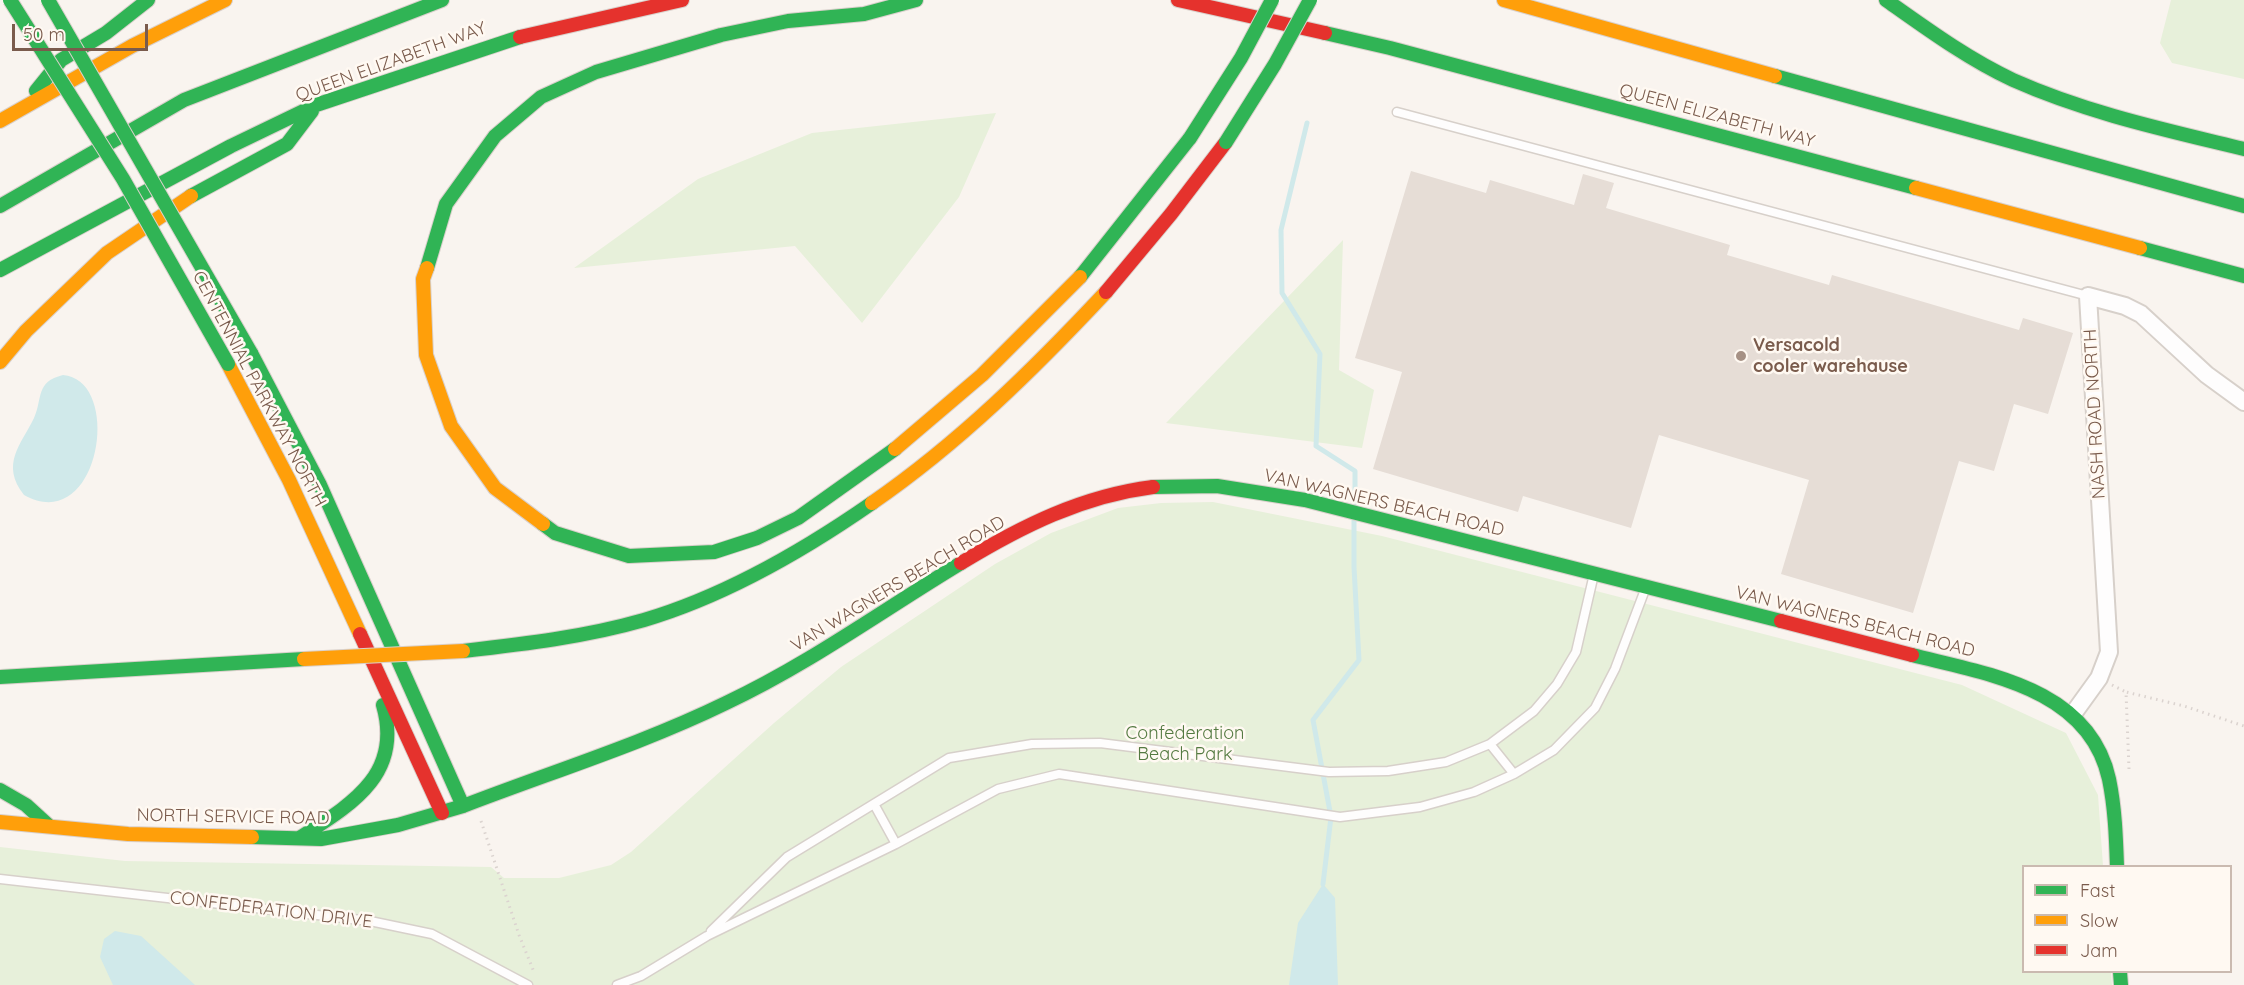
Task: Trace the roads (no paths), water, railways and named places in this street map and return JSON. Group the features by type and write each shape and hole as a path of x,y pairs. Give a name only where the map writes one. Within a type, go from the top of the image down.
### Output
{"main road":[{"name":"CENTENNIAL PARKWAY NORTH","path":"10,0 48,56 154,231 228,364 289,480 442,813"},
{"name":"CENTENNIAL PARKWAY NORTH","path":"48,0 251,353 320,485 463,806"},
{"path":"24,107 61,60 106,33 148,0"},
{"path":"0,121 132,46 225,0"},
{"name":"QUEEN ELIZABETH WAY","path":"0,206 184,100 442,0"},
{"name":"QUEEN ELIZABETH WAY","path":"0,270 231,146 316,105 508,40 682,0"},
{"path":"916,0 859,15 786,21 711,37 590,75 539,98 478,152 454,186 426,258 421,296 423,345 436,399 471,463 501,496 539,525 571,541 604,552 646,559 717,552 753,540 788,523 847,485 926,426 1009,351 1082,275 1190,138 1241,58 1272,0"},
{"name":"QUEEN ELIZABETH WAY","path":"1178,0 1390,48 2244,276"},
{"path":"0,677 463,651 543,641 668,612 733,585 798,550 866,508 941,452 1025,379 1079,325 1180,207 1226,142 1275,64 1310,0"},
{"path":"1504,0 2244,206"},
{"path":"1542,0 1568,18"},
{"path":"1886,0 1982,64 2044,92 2099,112 2244,149"},
{"path":"0,362 26,331 107,253 203,188 286,144 316,105"},
{"name":"VAN WAGNERS BEACH ROAD","path":"463,806 601,755 740,697 845,639 960,563 1056,511 1135,489 1194,485 1264,492 1370,515 2018,682 2050,697 2073,714 2091,734 2106,764 2114,795 2117,865"},
{"path":"299,838 339,813 366,789 388,752 390,728 381,696 380,678"},
{"path":"0,790 26,805 49,826"},
{"name":"NORTH SERVICE ROAD","path":"0,822 128,834 321,839 387,827 463,806"}],"street":[{"path":"2088,296 2125,306 2141,314 2207,375 2244,402"},
{"name":"NASH ROAD NORTH","path":"2073,714 2099,678 2109,652 2088,296"}],"lane":[{"path":"1397,112 2088,296"},
{"path":"707,936 787,857 949,758 1032,744 1100,743 1329,772 1388,771 1446,762 1490,744 1534,711 1557,684 1576,652 1594,573"},
{"path":"617,985 641,975 707,936 896,844 998,789 1059,774 1340,817 1420,807 1474,792 1514,774 1554,750 1595,708 1615,669 1646,587"},
{"path":"1490,744 1514,774"},
{"path":"874,804 896,844"},
{"name":"CONFEDERATION DRIVE","path":"0,879 370,921 411,929 432,934 528,985"}],"water":[{"path":"63,375 82,383 93,402 98,426 95,453 86,477 71,495 50,502 24,495 17,484 13,464 19,446 37,411 44,386 54,378"},
{"path":"1323,884 1335,898 1338,985 1289,985 1298,923"},
{"path":"115,931 141,936 195,985 113,985 100,957 104,939"}],"waterway":[{"path":"1307,123 1281,230 1282,293 1320,354 1316,446 1355,471 1355,504"},
{"path":"1323,884 1331,817 1313,720 1359,660 1354,516"}],"place":[{"name":"Versacold cooler warehause","path":"1741,356"}],"park label":[{"name":"Confederation Beach Park","path":"1185,744"}]}
